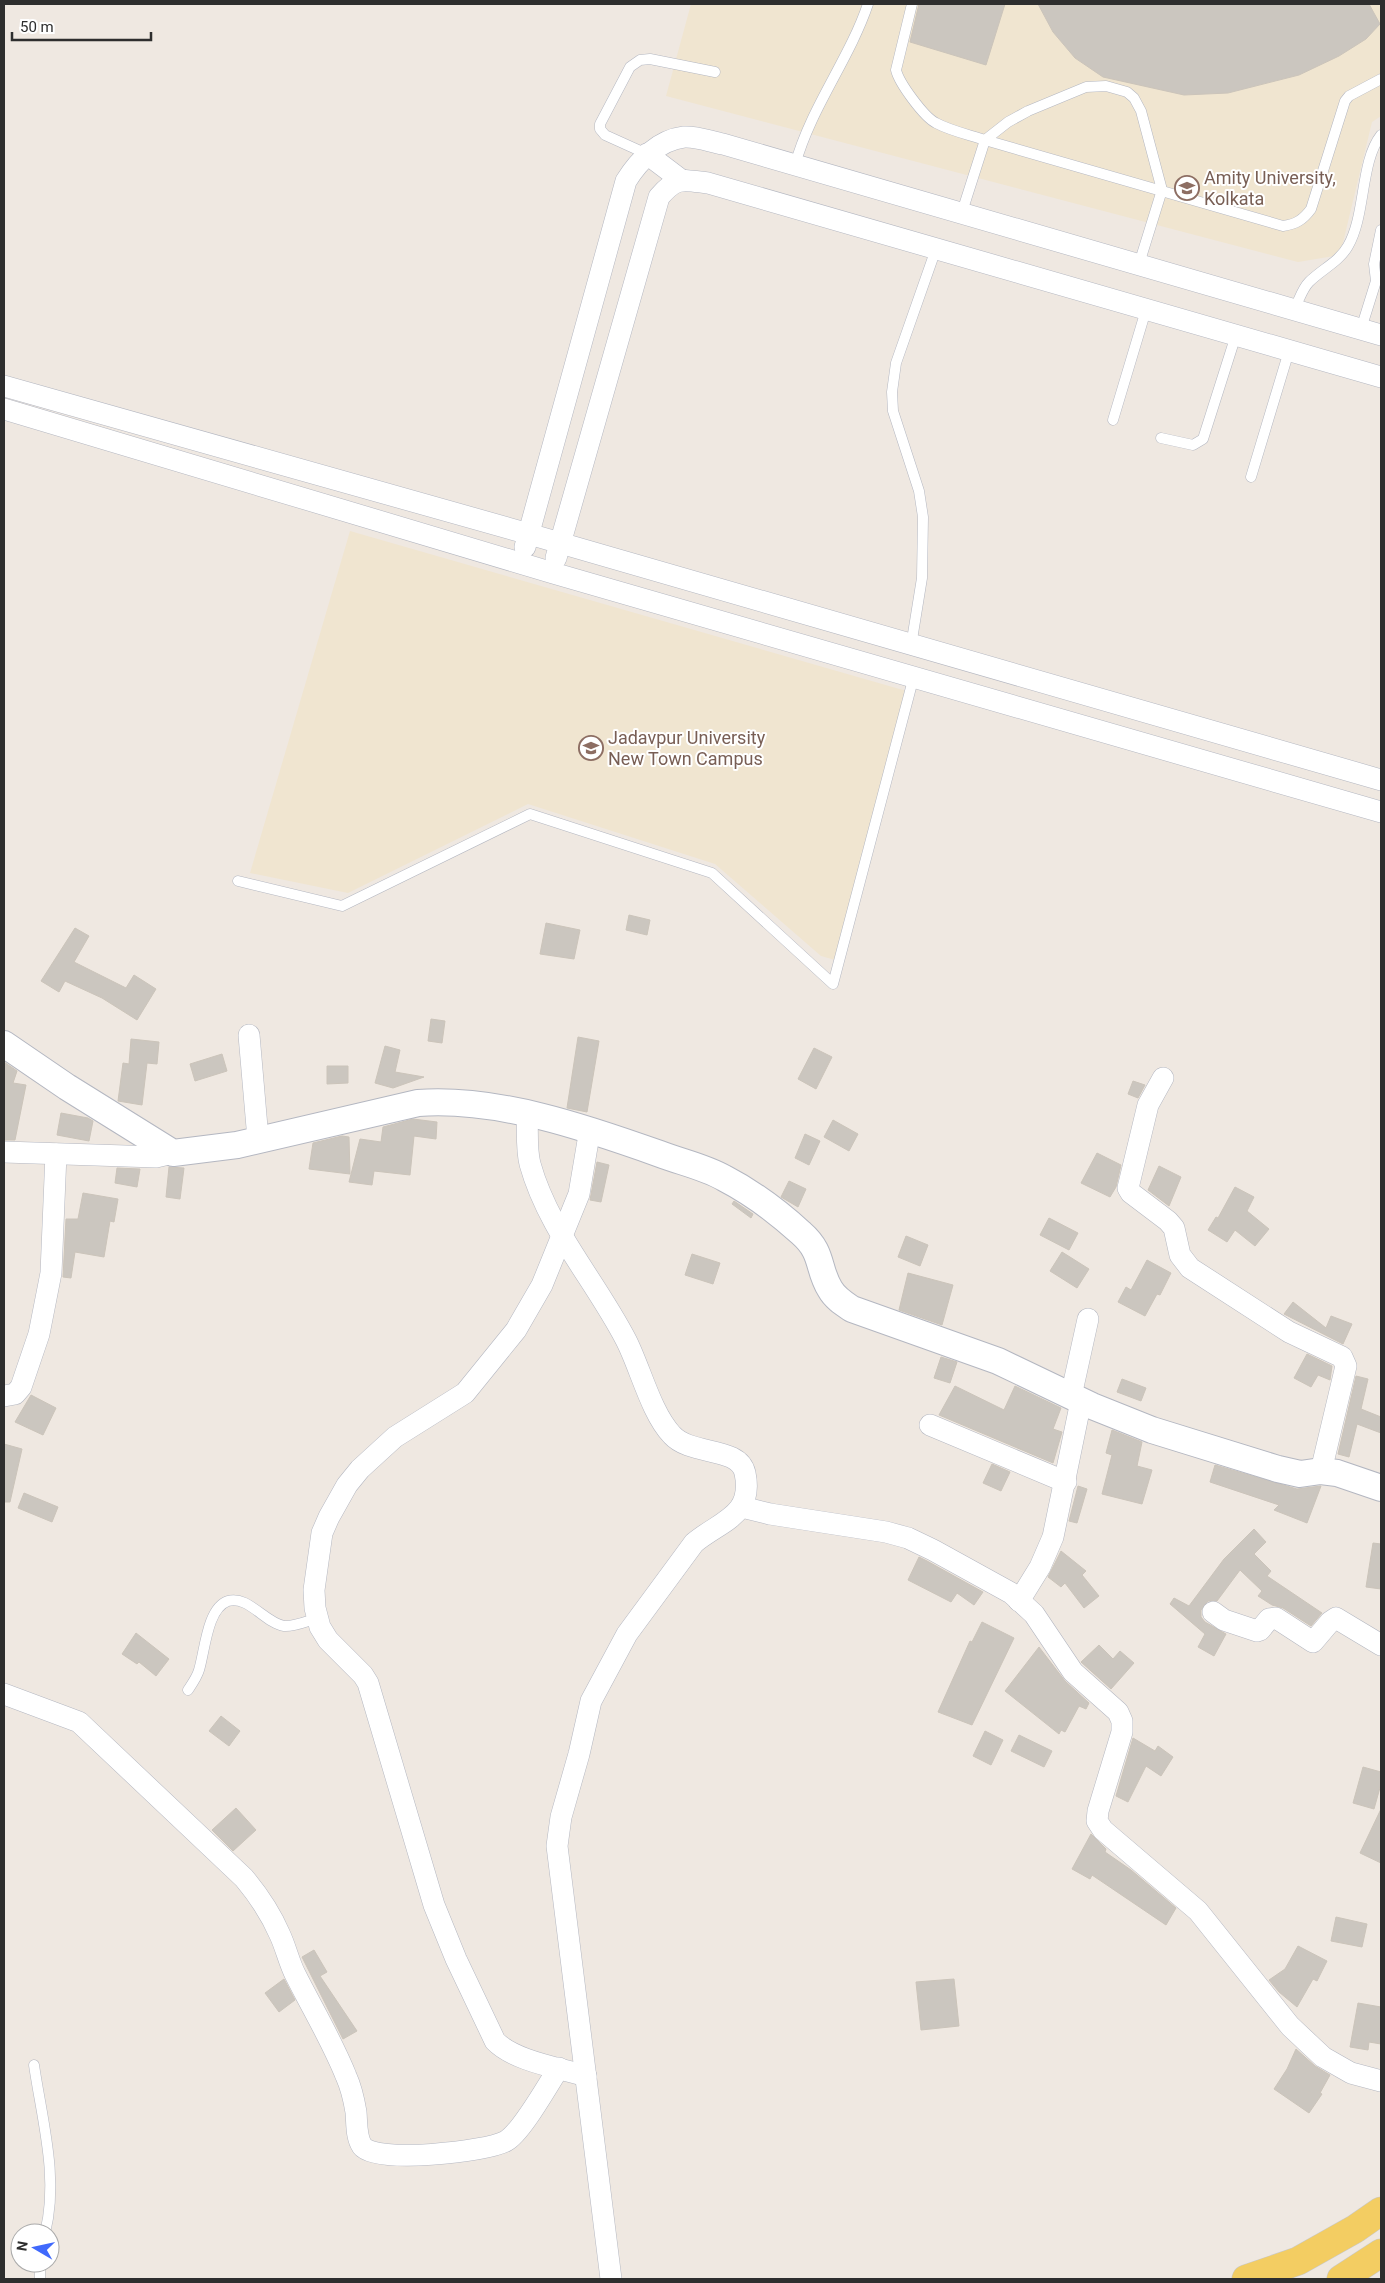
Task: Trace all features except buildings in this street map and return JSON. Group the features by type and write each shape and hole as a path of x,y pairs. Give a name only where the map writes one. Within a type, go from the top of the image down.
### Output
{"main road":[{"path":"1246,2279 1298,2261 1381,2211"},
{"path":"1341,2279 1381,2253"}],"street":[{"path":"520,562 626,181 647,154 684,137 723,144 1381,335"},
{"path":"647,154 680,179 708,184 1381,377"},
{"path":"553,573 659,197 673,182 680,179"},
{"path":"4,386 528,534 1381,780"},
{"path":"4,409 553,573 1381,812"},
{"path":"249,1035 258,1140"},
{"path":"4,1044 67,1087 173,1153"},
{"path":"1162,1078 1148,1105 1128,1188 1131,1193 1168,1221 1174,1228 1180,1255 1190,1268 1288,1332 1342,1357 1345,1361 1346,1366 1321,1471"},
{"path":"4,1152 156,1157 258,1140 418,1103 443,1101 489,1105 590,1129 723,1177 767,1206 808,1240 818,1253 829,1288 837,1299 852,1309 998,1361 1076,1398 1152,1430 1278,1469 1300,1474 1321,1471 1352,1477 1381,1488"},
{"path":"527,1115 529,1162 544,1204 562,1237 596,1287 626,1341 661,1419 672,1435 687,1446 732,1456 739,1462 744,1471 747,1486 742,1508 734,1517 706,1533 694,1543 627,1634 591,1701 579,1754 561,1817 558,1846 612,2279"},
{"path":"586,2076 515,2055 500,2047 495,2041 456,1959 434,1905 368,1683 363,1675 328,1640 320,1627 314,1590 322,1532 347,1485 360,1469 394,1437 454,1402 474,1384 516,1330 542,1285 579,1194 590,1129"},
{"path":"4,1396 15,1394 21,1387 39,1334 51,1273 56,1154"},
{"path":"1019,1601 1040,1567 1053,1537 1066,1482 1088,1319"},
{"path":"930,1424 1066,1482"},
{"path":"742,1508 886,1532 908,1538 1011,1593 1034,1614 1073,1672 1118,1712 1122,1721 1122,1732 1098,1811 1097,1820 1103,1830 1198,1911 1290,2026 1323,2057 1351,2073 1381,2081"},
{"path":"1213,1612 1224,1620 1257,1631 1269,1619 1276,1618 1313,1642 1316,1641 1330,1622 1336,1618 1381,1645"},
{"path":"4,1694 79,1722 244,1878 263,1902 280,1936 294,1972 347,2077 356,2113 359,2140 363,2147 371,2152 386,2155 436,2154 487,2147 505,2141 520,2126 559,2068"}],"lane":[{"path":"795,165 802,140 833,75 858,32 868,4"},
{"path":"912,4 897,59 896,70 898,79 936,124 985,140 1283,226 1294,224 1304,219 1311,210 1345,101 1349,96 1381,79"},
{"path":"647,154 605,135 600,128 630,67 640,60 650,59 715,72"},
{"path":"962,212 985,140 1008,122 1028,111 1086,87 1106,86 1127,92 1134,98 1141,111 1162,190 1139,264"},
{"path":"1294,309 1308,283 1335,262 1348,246 1354,231 1371,158 1381,135"},
{"path":"1361,329 1376,281 1374,264 1381,230"},
{"path":"911,646 922,578 923,517 919,491 893,411 892,392 896,363 936,249"},
{"path":"1113,420 1146,310"},
{"path":"1161,438 1193,445 1203,439 1236,336"},
{"path":"1251,477 1290,351"},
{"path":"238,881 342,906 530,814 712,873 833,984 914,676"},
{"path":"188,1690 199,1670 212,1617 217,1608 228,1601 241,1601 275,1623 285,1626 318,1618"},
{"path":"34,2065 52,2185 48,2223"}],"shaded area":[{"name":"Amity University, Kolkata","path":"691,4 1381,4 1381,116 1372,122 1340,255 1298,262 666,96"},
{"name":"Jadavpur University New Town Campus","path":"350,531 910,692 835,960 821,956 715,864 528,804 348,893 250,873"}],"place":[{"name":"Amity University, Kolkata","path":"1187,188"},
{"name":"Jadavpur University New Town Campus","path":"591,748"}]}
